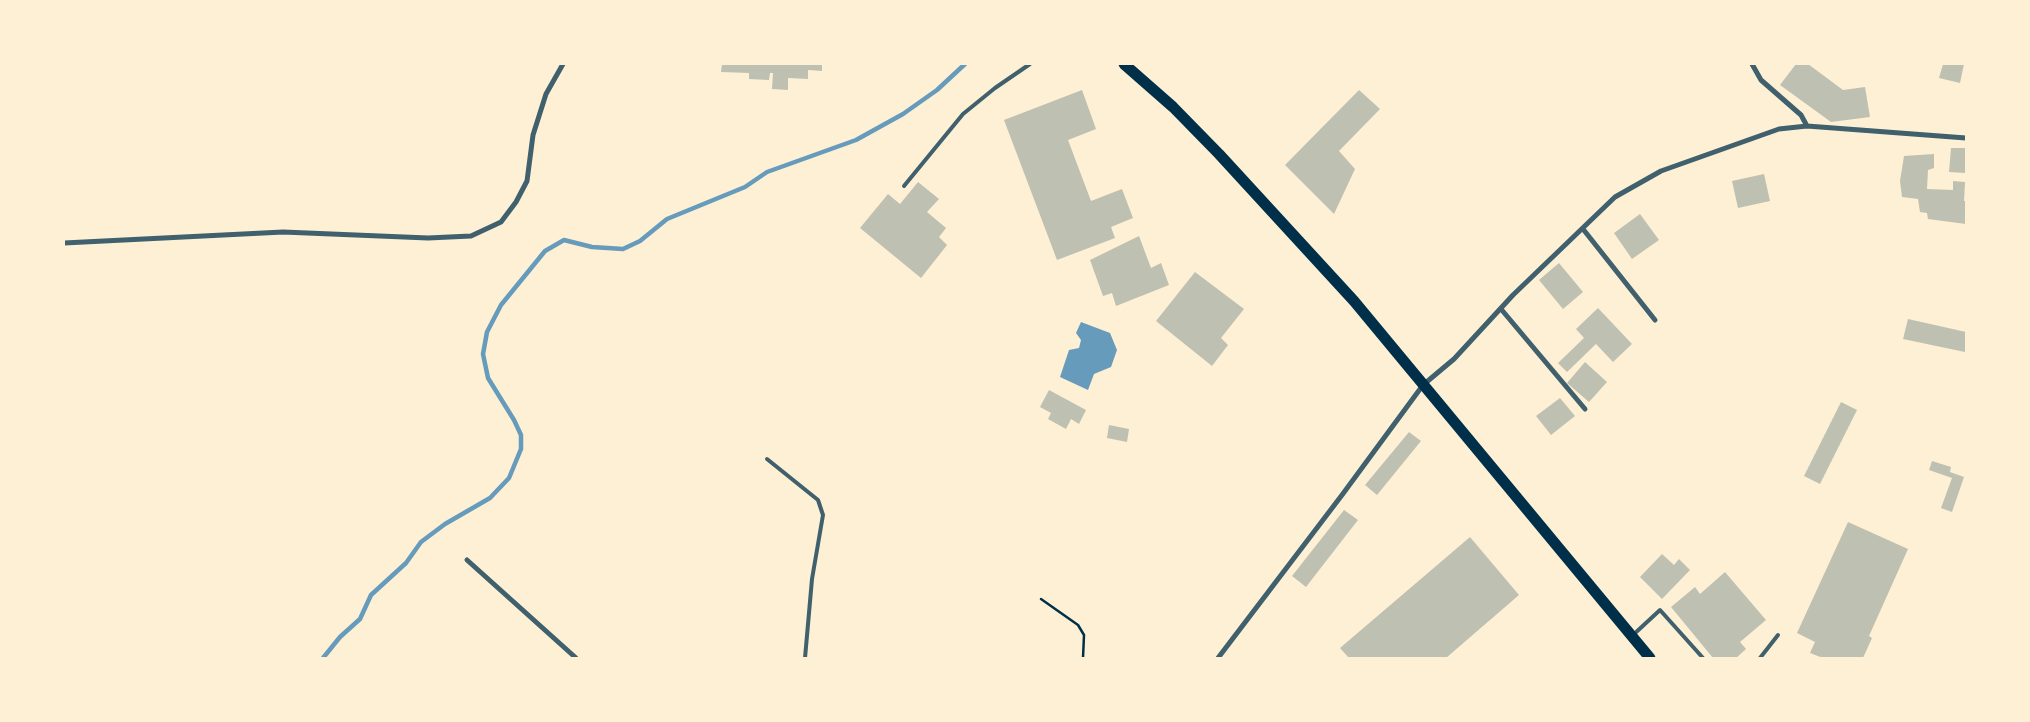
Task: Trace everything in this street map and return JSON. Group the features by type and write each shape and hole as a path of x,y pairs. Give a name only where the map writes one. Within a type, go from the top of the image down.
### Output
{"main road":[{"path":"1124,64 1173,108 1226,161 1354,301 1650,658"}],"street":[{"path":"64,243 284,232 428,238 471,236 501,222 516,202 527,181 532,135 546,94 563,64"},
{"path":"1752,64 1762,80 1801,115 1807,126"},
{"path":"1218,658 1423,385 1454,359 1513,295 1615,197 1661,171 1780,129 1807,126 1966,138"},
{"path":"1583,229 1655,320"},
{"path":"1501,309 1585,409"},
{"path":"467,560 576,658"}],"lane":[{"path":"904,186 963,114 995,88 1030,64"},
{"path":"767,459 818,500 823,515 812,578 805,658"},
{"path":"1632,636 1660,610 1703,658"},
{"path":"1760,658 1778,635"}],"path":[{"path":"1041,599 1078,624 1084,635 1083,658"}],"water":[{"path":"1081,322 1110,333 1117,350 1111,367 1094,374 1088,390 1060,377 1069,350 1079,348 1081,340 1076,333"}],"building":[{"path":"722,64 822,64 822,71 808,70 808,79 788,78 788,90 772,89 773,73 770,73 769,80 749,79 749,73 721,72"},
{"path":"1796,64 1808,64 1843,90 1865,87 1870,117 1831,122 1780,85"},
{"path":"1943,64 1964,64 1960,83 1939,78"},
{"path":"1082,90 1096,129 1068,140 1091,201 1122,189 1133,218 1111,227 1115,238 1057,260 1004,120"},
{"path":"1359,90 1380,109 1339,151 1355,169 1334,214 1285,165"},
{"path":"1951,148 1966,148 1966,173 1949,172"},
{"path":"1934,154 1934,168 1928,170 1927,189 1953,190 1953,181 1965,182 1966,224 1928,219 1927,213 1920,212 1918,199 1902,197 1900,181 1904,156"},
{"path":"1764,174 1770,201 1738,208 1732,181"},
{"path":"918,182 939,199 927,212 946,228 939,237 947,245 921,278 860,228 888,194 900,204"},
{"path":"1640,214 1659,240 1632,259 1614,233"},
{"path":"1139,236 1151,268 1161,263 1169,285 1116,306 1112,293 1103,296 1090,260"},
{"path":"1559,263 1583,292 1563,309 1539,280"},
{"path":"1195,272 1244,309 1221,338 1228,345 1212,366 1156,321"},
{"path":"1598,308 1632,344 1613,362 1596,344 1567,372 1558,363 1584,338 1576,329"},
{"path":"1908,319 1966,332 1965,352 1903,339"},
{"path":"1585,362 1607,382 1589,402 1567,383"},
{"path":"1049,390 1086,410 1079,424 1071,419 1066,429 1048,419 1051,413 1040,407"},
{"path":"1560,398 1575,416 1551,435 1536,416"},
{"path":"1841,402 1857,410 1820,484 1804,476"},
{"path":"1109,425 1129,429 1127,442 1107,438"},
{"path":"1409,432 1421,441 1377,495 1365,485"},
{"path":"1932,461 1951,467 1950,472 1964,477 1952,512 1941,508 1952,478 1929,470"},
{"path":"1344,510 1358,520 1306,587 1292,576"},
{"path":"1848,522 1908,549 1869,636 1872,638 1863,658 1823,658 1810,653 1815,642 1797,633"},
{"path":"1470,537 1519,595 1446,658 1349,658 1340,648"},
{"path":"1662,554 1674,565 1679,559 1690,570 1662,599 1640,577"},
{"path":"1725,572 1766,620 1740,642 1746,649 1736,658 1713,658 1671,607 1695,587 1700,594"}],"waterway":[{"path":"323,658 340,637 360,619 371,595 406,563 421,542 445,524 490,498 509,478 521,449 521,435 488,378 483,354 487,332 501,305 545,251 564,240 592,247 623,249 640,241 667,219 745,187 767,172 856,140 903,114 937,90 965,64"}]}
